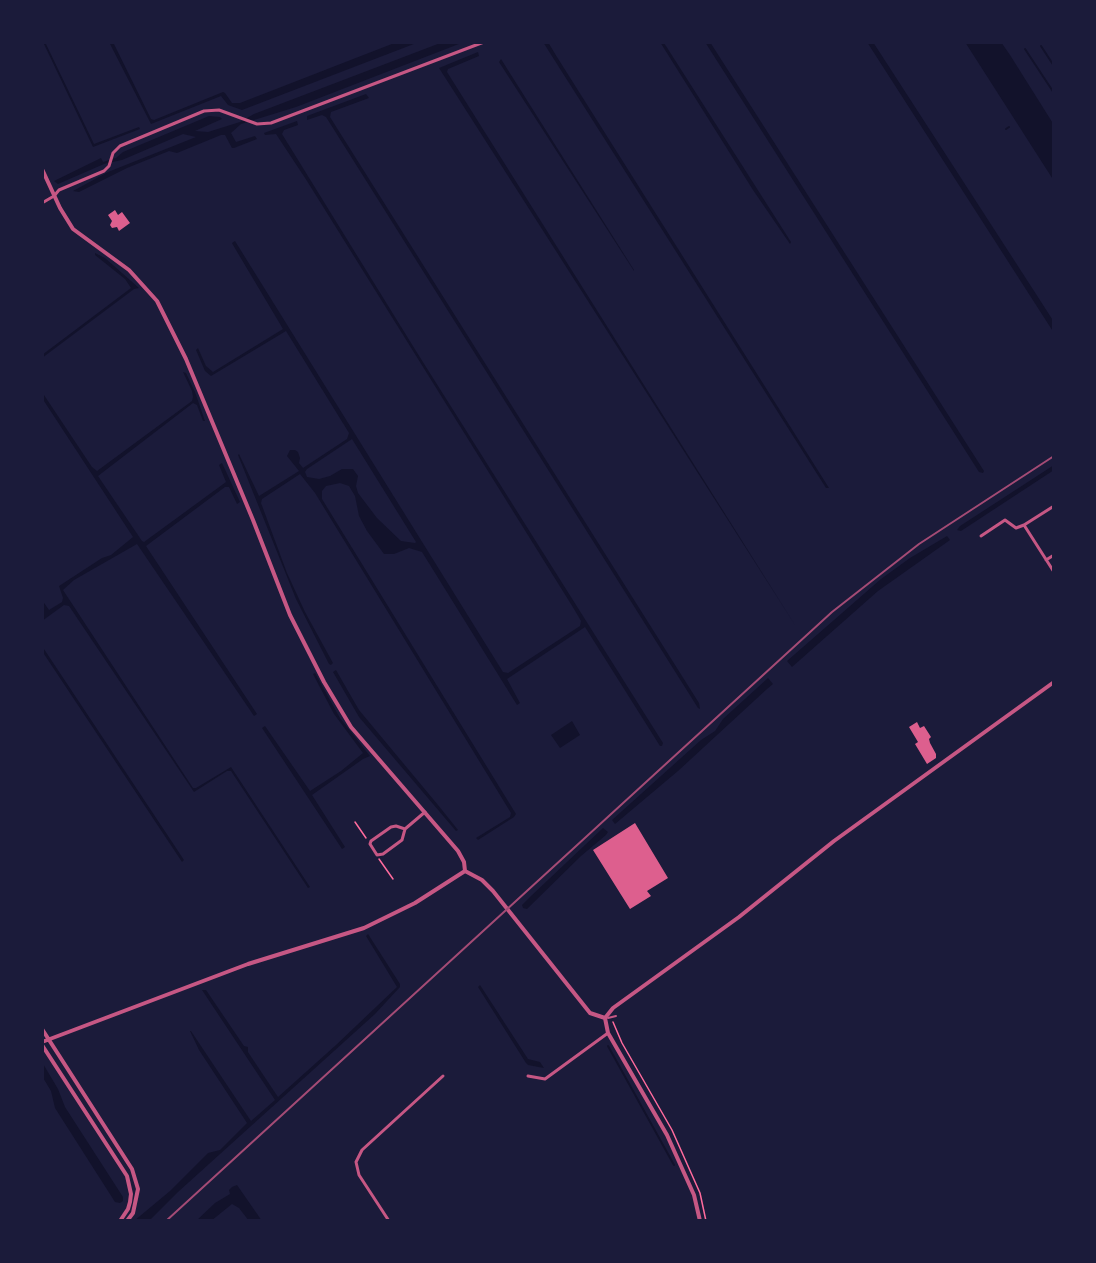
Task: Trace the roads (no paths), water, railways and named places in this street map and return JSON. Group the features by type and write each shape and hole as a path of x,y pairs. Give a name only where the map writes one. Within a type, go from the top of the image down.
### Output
{"street":[{"path":"42,203 59,190 103,171 109,166 112,156 120,146 204,111 219,110 251,122 266,124 484,42"},
{"path":"42,169 73,229 129,270 157,301 190,369 290,615 324,682 351,727 458,850 464,862 465,871"},
{"path":"981,536 1005,520 1016,528 1024,525 1054,506"},
{"path":"1024,525 1054,572"},
{"path":"1046,560 1054,555"},
{"path":"700,1221 694,1195 667,1135 608,1033 605,1018 613,1008 739,917 834,841 1054,682"},
{"path":"405,829 391,827 371,841 370,844 377,855 383,854 402,840 405,829 425,812"},
{"path":"465,871 482,880 493,891 590,1013 605,1018 616,1016"},
{"path":"120,1221 130,1202 131,1194 127,1176 42,1043 248,964 364,928 415,903 465,871"},
{"path":"42,1029 132,1169 138,1189 133,1213 127,1221"},
{"path":"528,1076 545,1079 608,1033"},
{"path":"389,1221 358,1174 356,1162 362,1150 443,1076"}],"waterway":[{"path":"1041,46 1054,66"},
{"path":"1025,49 1054,93"},
{"path":"608,1046 674,1165"}],"railway":[{"path":"166,1221 832,612 919,544 1054,456"}]}
